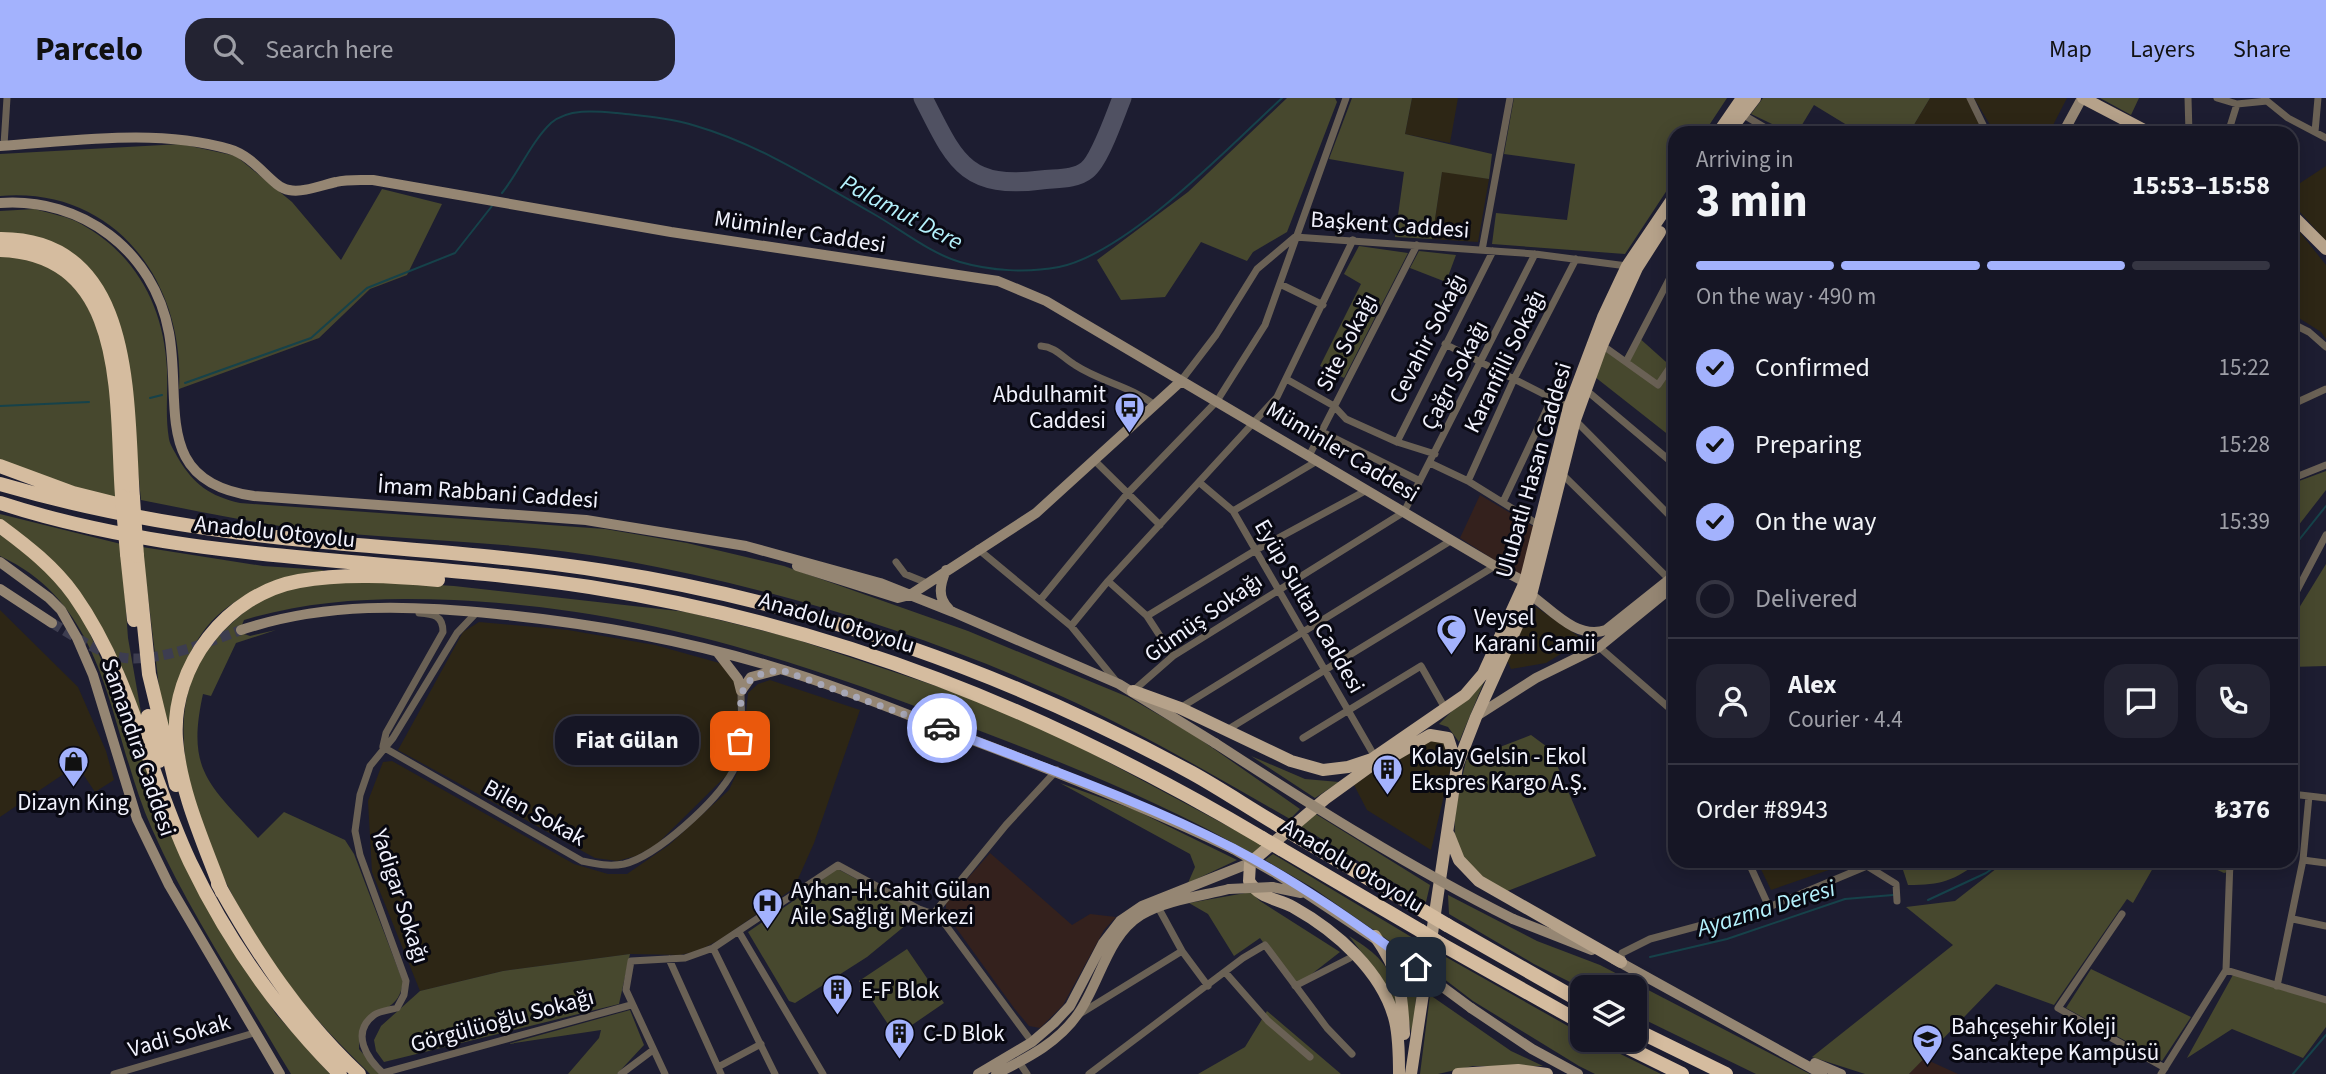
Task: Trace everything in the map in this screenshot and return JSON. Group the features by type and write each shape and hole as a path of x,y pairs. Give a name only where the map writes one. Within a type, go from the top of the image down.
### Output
{"highway":[{"path":"0,239 30,242 75,263 99,290 113,321 120,348 140,676 152,738 170,798 203,884"},
{"path":"0,250 32,253 51,261 78,280 96,308 112,357 128,497"},
{"path":"0,466 73,493 116,504 303,540"},
{"name":"Anadolu Otoyolu","path":"0,484 153,520 303,540 471,554 679,583 813,618 946,661 1048,704 1191,773 1570,995"},
{"name":"Anadolu Otoyolu","path":"0,503 112,531 205,547 541,581 704,607 876,656 986,696 1159,778 1441,944 1570,1016"},
{"path":"0,526 48,565 73,593 96,630 118,678 191,865 226,928 256,974 305,1038 340,1074"},
{"path":"132,555 149,674 164,744 195,837 222,892 259,955 288,996 359,1074"},
{"path":"222,892 182,776 176,739 177,717 189,666 203,644 234,611 252,600 300,581 403,577 704,607"},
{"path":"1647,1035 1726,1074"},
{"path":"1637,1052 1682,1074"}],"main road":[{"path":"1723,126 1742,98"},
{"path":"1733,126 1755,98"},
{"path":"2067,126 2083,98 2137,126"},
{"name":"Müminler Caddesi","path":"2,146 125,138 210,144 243,153 258,164 278,186 290,191 355,179 373,180 671,232 998,281 1046,301 1496,566 1528,588 1581,632 1590,634 1605,630 1668,585"},
{"name":"İmam Rabbani Caddesi","path":"0,203 39,203 74,213 107,231 132,255 158,295 167,324 174,425 179,446 193,468 224,490 254,496 586,520 746,546 870,590 898,598 910,595"},
{"name":"Ulubatlı Hasan Caddesi","path":"1409,734 1446,710 1483,674 1528,588 1539,525 1569,407 1603,317 1627,266 1668,205"},
{"name":"Ulubatlı Hasan Caddesi","path":"1411,1074 1457,766 1528,588 1575,420 1602,345 1637,268 1668,219"},
{"path":"2298,221 2326,249"},
{"path":"910,595 1036,513 1180,382"},
{"name":"Samandıra Caddesi","path":"0,562 49,598 61,610 77,638 93,675 137,819 169,885 254,1034 280,1074"},
{"path":"946,570 941,583 940,598 953,612"},
{"path":"1476,717 1536,678 1599,647 1668,585"},
{"path":"0,589 52,623"},
{"path":"910,595 1133,691 1323,813 1432,879 1513,919 1621,962"},
{"path":"241,630 300,614 365,606 477,612 567,621 717,652 781,670 1057,770 1174,819 1233,849 1311,895 1375,936 1471,1008 1532,1049 1578,1074"},
{"path":"717,652 732,668 741,691"},
{"path":"741,691 751,677 781,670"},
{"path":"1133,691 1180,708 1307,768 1335,770 1375,757 1409,734"},
{"path":"1358,778 1409,734"},
{"path":"978,1074 1032,1042 1069,1006 1103,943 1142,906 1250,863 1325,799 1430,735 1448,738 1457,766"},
{"path":"1448,833 1467,872 1822,1074"},
{"path":"1250,863 1249,881 1255,891 1307,915 1346,945 1368,971 1394,1017 1401,1074"},
{"path":"996,1074 1051,1043 1077,1016 1123,924 1158,907 1229,889 1272,887 1311,895"},
{"path":"1375,936 1394,963 1401,990 1401,1074"},
{"path":"1777,1047 1840,1074"},
{"path":"1003,1059 1019,1062"},
{"path":"1458,1074 1518,1070 1547,1074"}],"street":[{"path":"2,146 6,98"},
{"path":"1041,599 1127,494 1217,401 1265,326 1282,285 1295,237 1346,98"},
{"path":"1482,250 1510,98"},
{"path":"1970,98 1984,126"},
{"path":"2188,98 2189,126"},
{"path":"2217,98 2237,104 2267,99 2288,118 2326,138"},
{"path":"2315,132 2318,98"},
{"path":"2230,126 2237,104"},
{"path":"1742,114 1762,126"},
{"name":"Başkent Caddesi","path":"1180,382 1216,335 1257,269 1295,237 1535,254 1627,266"},
{"path":"1071,626 1108,581 1254,424 1288,380 1353,240"},
{"name":"Site Sokağı","path":"1313,459 1320,431 1418,245"},
{"name":"Cevahir Sokağı","path":"1397,442 1493,251"},
{"name":"Çağrı Sokağı","path":"1404,512 1535,254"},
{"name":"Karanfilli Sokağı","path":"1468,481 1514,379 1576,258"},
{"path":"1626,362 1668,281"},
{"path":"1282,285 1323,305"},
{"path":"2298,326 2326,347"},
{"path":"1445,344 1569,407"},
{"path":"1602,345 1658,385 1668,370"},
{"path":"1041,346 1052,348 1083,370 1134,390 1155,405"},
{"path":"1288,380 1334,406 1346,419 1397,442 1435,454"},
{"path":"2298,402 2326,389"},
{"path":"1585,390 1668,459"},
{"path":"1503,502 1552,398"},
{"path":"1575,420 1668,514"},
{"path":"1320,431 1420,481"},
{"path":"1233,511 1313,459"},
{"path":"1094,460 1160,525"},
{"path":"1430,463 1468,481 1539,525"},
{"path":"2298,476 2326,466"},
{"path":"1562,474 1668,576"},
{"name":"Eyüp Sultan Caddesi","path":"1200,483 1233,511 1375,757"},
{"path":"1147,616 1256,550 1367,491"},
{"name":"Gümüş Sokağı","path":"1133,691 1173,656 1404,512"},
{"path":"2298,589 2326,535"},
{"path":"1180,708 1452,540"},
{"path":"978,549 1071,626 1119,684"},
{"path":"896,562 905,574 927,583"},
{"path":"1227,730 1496,566"},
{"path":"1108,581 1147,616 1173,656"},
{"path":"365,606 436,615 443,625 441,639 386,733 383,747"},
{"name":"Yadigar Sokağı","path":"384,1073 363,1049 362,1034 374,1015 397,1008 404,995 406,981 360,855 355,831 364,780 457,633 477,612"},
{"path":"1599,647 1668,707"},
{"path":"1303,738 1421,666 1446,710"},
{"name":"Bilen Sokak","path":"383,747 570,855 603,866 623,864 639,858 668,838 711,800 733,771 739,755 741,691"},
{"path":"934,913 1006,825 1057,770"},
{"path":"2298,795 2326,798"},
{"path":"2277,986 2293,919 2303,860 2309,796"},
{"path":"2303,860 2326,863"},
{"path":"664,1074 626,990 631,961 695,956 713,948 838,865 943,920 1032,1042"},
{"path":"1751,868 1769,907"},
{"path":"1621,962 1622,953 1650,939 1769,907 1856,868"},
{"path":"1874,868 1896,884 1897,901"},
{"path":"2122,914 2058,1008 2163,1071 2225,970 2230,868"},
{"path":"1158,907 1182,951 1208,986"},
{"path":"2293,919 2326,926"},
{"path":"739,932 822,1074"},
{"path":"1089,1074 1265,945 1327,1028 1352,1054"},
{"path":"713,948 775,1074"},
{"path":"1077,1016 1182,951"},
{"path":"1296,986 1350,958"},
{"path":"669,959 719,1070 761,1044"},
{"path":"2225,970 2326,1000"},
{"path":"1225,972 1268,1021 1310,1057"},
{"path":"1091,992 1100,1004"},
{"name":"Görgülüoğlu Sokağı","path":"384,1073 631,1005"},
{"name":"Vadi Sokak","path":"114,1074 254,1034"},
{"path":"621,1074 653,1050"},
{"path":"1019,1062 1027,1074"}],"shaded area":[{"path":"1412,98 1458,98 1450,143 1405,134"},
{"path":"1930,98 1967,98 1981,126 1913,126"},
{"path":"1974,98 2067,98 2053,126 1991,126"},
{"path":"2326,166 2326,241 2298,210 2298,184"},
{"path":"1442,171 1489,179 1478,242 1432,239"},
{"path":"2298,230 2326,265 2326,339 2321,332 2298,317"},
{"path":"1480,495 1534,527 1521,577 1460,538"},
{"path":"1533,605 1584,640 1546,663 1511,669 1507,660"},
{"path":"0,610 78,687 106,751 114,780 95,792 77,765 0,817"},
{"path":"479,622 568,630 655,645 723,664 736,682 738,699 736,747 728,774 656,845 636,856 617,861 595,858 398,750 463,632"},
{"path":"770,680 860,710 814,843 794,888 721,939 698,951 680,955 630,954 503,971 420,991 372,872 368,801 383,762 392,761 574,864 608,874 627,874 669,845 729,790 741,764 748,693 758,684"},
{"path":"1423,737 1437,737 1448,747 1452,762 1431,850 1367,810 1354,785"},
{"path":"990,853 1072,925 1090,914 1116,917 1104,930 1063,1005 1040,1028 1029,1026 1014,1008 946,914 946,903"},
{"path":"1760,868 1835,868 1771,890"},
{"name":"Bahçeşehir Koleji Sancaktepe Kampüsü","path":"1923,1058 1958,1074 1909,1074"}],"green space":[{"path":"1287,98 1335,98 1337,102 1287,232 1253,252 1247,261 1201,242 1165,297 1121,300 1097,260 1188,192"},
{"path":"1352,98 1412,98 1405,134 1492,154 1489,179 1442,172 1432,239 1395,237 1404,172 1329,159"},
{"path":"1514,98 1727,98 1709,126 1668,126 1668,189 1625,254 1492,244 1496,213 1567,220 1575,164 1504,154"},
{"path":"1763,98 1930,98 1913,126 1848,126 1814,105 1801,126 1776,126 1751,114"},
{"path":"2100,98 2139,98 2131,115"},
{"path":"181,144 236,156 292,202 341,260 382,189 442,204 407,275 370,289 319,338 179,389 178,349 169,311 155,277 134,248 108,224 76,207 40,197 0,196 0,154"},
{"path":"35,209 76,221 100,236 132,267 153,304 165,346 170,441 190,475 211,493 240,503 605,529 687,543 784,566 968,631 1128,697 1194,735 1300,809 1290,819 1120,724 1008,673 900,632 790,598 678,571 586,554 313,530 141,500 126,354 109,299 36,238 0,234 0,211"},
{"path":"1359,246 1408,253 1344,378 1320,366 1361,284 1344,274"},
{"path":"1419,251 1456,255 1446,282 1410,268"},
{"path":"0,254 40,262 69,282 89,310 102,345 110,384 117,499 61,483 0,460"},
{"path":"1637,336 1668,364 1668,434 1595,377 1608,346 1624,358"},
{"path":"2326,471 2326,490 2298,526 2298,481"},
{"path":"0,514 121,544 128,638 142,718 107,639 0,522"},
{"path":"0,531 32,556 80,611 217,926 276,1014 330,1074 291,1074 280,1056 196,916 152,829 137,791 101,675 85,639 64,606 37,578 0,556"},
{"path":"142,547 263,566 324,570 242,598 208,625 196,642 180,680 172,742 160,695"},
{"path":"2326,564 2326,666 2298,667 2298,610"},
{"path":"376,581 454,586 687,612 792,638 978,700 1063,738 1263,845 1253,854 1110,783 899,700 775,658 651,626 522,605 454,600 348,601 270,613 244,620 244,634 250,636 276,630 236,643 211,696 203,694 198,720 200,759 206,775 226,804 258,838 284,812 345,840 354,854 403,982 394,1003 372,1016 361,1033 359,1049 380,1074 370,1074 301,1000 275,965 222,875 201,824 188,773 184,724 193,678 217,638 246,611 272,595 304,586"},
{"path":"1486,677 1459,742 1448,727 1439,724"},
{"path":"1531,735 1550,749 1596,856 1505,892 1476,876 1465,865 1458,852 1455,837 1457,805 1466,760"},
{"path":"1251,756 1305,779 1339,782 1315,798"},
{"path":"1060,783 1135,810 1237,860 1188,883 1195,867 1190,854"},
{"path":"1314,813 1430,885 1426,902 1300,826"},
{"path":"1273,854 1423,944 1421,963 1313,888 1265,860"},
{"path":"836,868 912,909 912,920 867,957 795,1003 789,1001 748,932 815,886"},
{"path":"1902,868 1970,868 1947,880 1908,885"},
{"path":"1997,868 2153,868 2133,903 2127,899 2054,1005 1996,984 1909,1074 1865,1074 1812,1057 1953,945 1906,907 1955,901"},
{"path":"2213,868 2234,868 2224,873"},
{"path":"1251,892 1260,901 1340,952 1295,987 1260,938 1234,956 1208,914 1189,903"},
{"path":"1448,895 1537,941 1619,975 1570,975 1570,982 1449,914"},
{"path":"1349,936 1384,964 1393,983 1403,1027 1380,976"},
{"path":"907,949 944,1003 896,1036 859,981"},
{"path":"1437,952 1570,1027 1570,1052 1616,1052 1661,1074 1595,1074 1473,1001 1435,972"},
{"path":"630,954 619,1004 384,1062 376,1051 374,1040 381,1026 420,991 503,971"},
{"path":"1397,966 1417,983 1413,1041"},
{"path":"2091,969 2191,1017 2162,1061 2066,1008"},
{"path":"2234,973 2326,1002 2326,1027 2303,1058 2232,1029 2187,1058"},
{"path":"1647,989 1810,1074 1756,1074 1647,1021"},
{"path":"1430,995 1511,1051 1543,1066 1473,1066 1438,1074 1420,1074"},
{"path":"630,1010 644,1045 617,1074 568,1074 599,1038 601,1030 508,1044"},
{"path":"1267,1011 1341,1074 1198,1074 1245,1047"}],"waterway":[{"name":"Palamut Dere","path":"502,193 537,139 558,118 591,111 656,118 696,126 764,153 948,258 997,269 1047,269 1086,258 1146,220 1207,169 1282,98"},
{"name":"Palamut Dere","path":"185,383 311,338 367,288 455,253 492,206"},
{"name":"Palamut Dere","path":"150,398 162,395"},
{"name":"Palamut Dere","path":"0,406 89,402"},
{"name":"Ayazma Deresi","path":"2298,541 2326,506"},
{"name":"Ayazma Deresi","path":"1928,900 1993,868"},
{"name":"Ayazma Deresi","path":"1650,957 1727,939 1845,899 1893,895"},
{"path":"2293,1074 2326,1035"}],"taxiway":[{"path":"923,98 953,153 964,165 994,180 1015,182 1071,177 1087,170 1102,147 1122,98"}],"tunnel":[{"path":"52,623 96,649 125,658 168,654 241,630"}],"way so far":[{"path":"740,741 741,691 745,682 760,673 781,670 839,688 942,728"}],"place":[{"name":"Abdulhamit Caddesi","path":"1129,434"},
{"name":"Veysel Karani Camii","path":"1451,657"},
{"name":"Fiat Gülan","path":"740,741"},
{"name":"Dizayn King","path":"73,788"},
{"name":"Kolay Gelsin - Ekol Ekspres Kargo A.Ş.","path":"1388,796"},
{"name":"Ayhan-H.Cahit Gülan Aile Sağlığı Merkezi","path":"768,930"},
{"name":"E-F Blok","path":"838,1017"},
{"name":"C-D Blok","path":"900,1060"},
{"name":"Bahçeşehir Koleji Sancaktepe Kampüsü","path":"1928,1066"}],"route":[{"path":"942,728 1057,770 1174,819 1277,874 1375,936 1416,967"}]}
